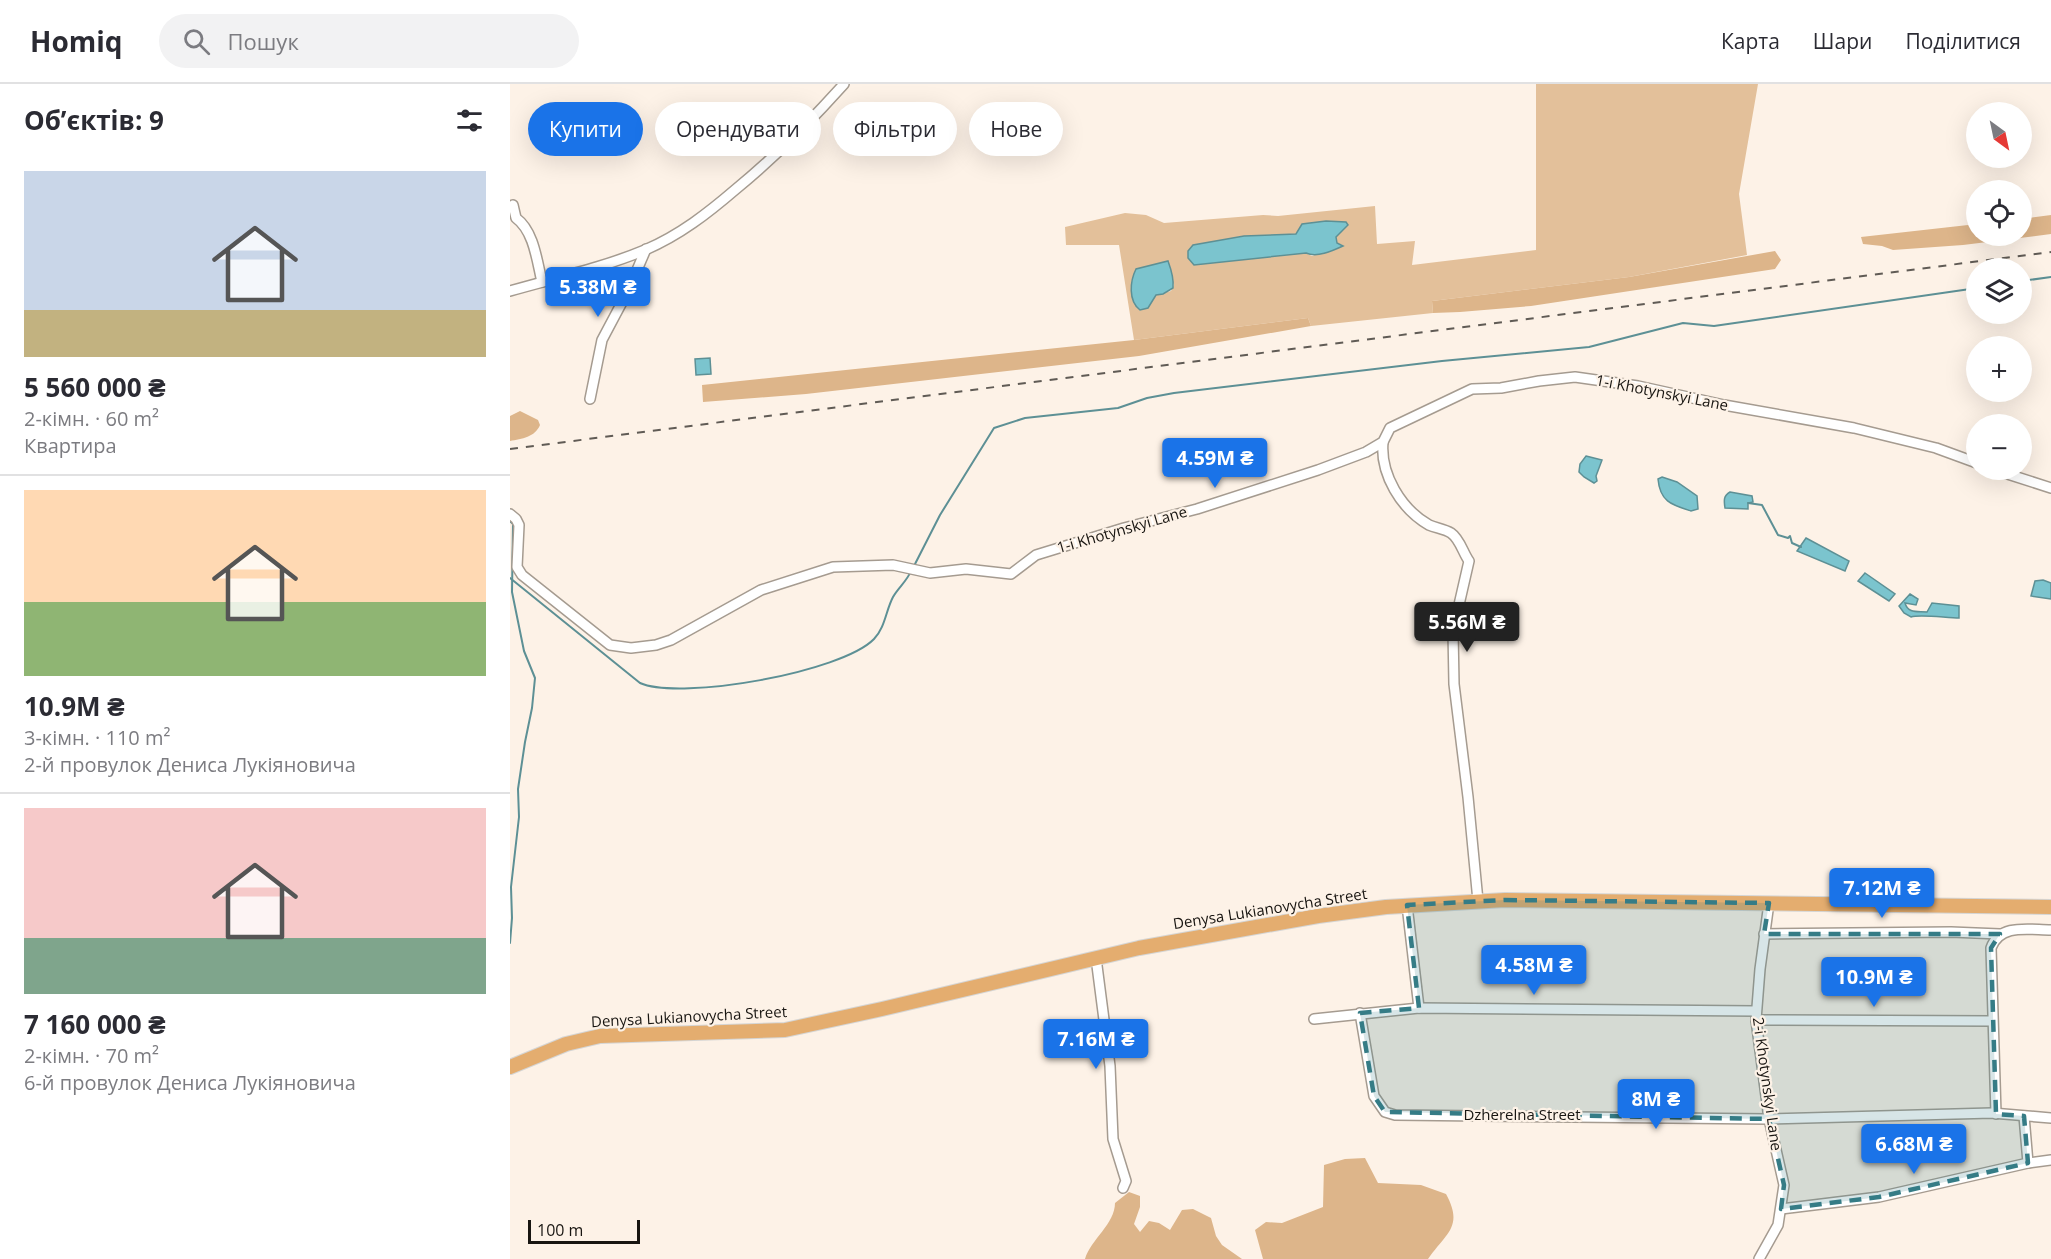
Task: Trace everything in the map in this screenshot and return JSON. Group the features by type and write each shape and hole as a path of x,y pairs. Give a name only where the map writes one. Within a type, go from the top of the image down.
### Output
{"highway":[{"name":"Denysa Lukianovycha Street","path":"510,1067 566,1044 600,1036 785,1030 1096,957 1318,916 1407,905 1505,900 2051,907"}],"street":[{"path":"510,291 613,261 677,234 707,214 788,144 844,84"},
{"path":"513,205 516,218 524,223 534,247 542,282"},
{"path":"590,399 602,340 628,291 646,249"},
{"name":"1-i Khotynskyi Lane","path":"510,514 519,525 517,567 522,575 610,645 631,648 656,645 671,640 761,590 833,567 893,565 930,573 966,570 1011,574 1036,555 1197,509 1366,452 1383,442 1390,428 1472,388 1501,388 1575,377 1638,386 1734,407 1854,428 1936,448 1966,459"},
{"path":"1383,442 1382,454 1385,469 1399,497 1427,524 1453,534 1469,561 1453,631 1454,684 1478,901"},
{"path":"2026,480 2051,488"},
{"name":"2-i Khotynskyi Lane","path":"1759,1259 1778,1225 1785,1185 1769,1119 1756,1016 1769,903"},
{"path":"1407,905 1419,1008"},
{"path":"1996,1114 1991,948 1994,940 2008,930 2051,930"},
{"path":"1764,934 1951,932 2000,934"},
{"path":"1096,957 1110,1066 1113,1139 1126,1181 1123,1188"},
{"path":"1314,1019 1419,1008 1992,1021"},
{"name":"Dzherelna Street","path":"1360,1013 1374,1096 1385,1112 1395,1114 1769,1119 1996,1114 2051,1118"},
{"path":"2024,1116 2028,1162"},
{"path":"1781,1209 1879,1197 2028,1162 2051,1160"}],"highlighted area":[{"path":"1505,900 1769,903 1764,934 2000,934 1991,948 1996,1114 2024,1116 2028,1163 1879,1197 1781,1209 1784,1185 1769,1119 1385,1112 1374,1096 1360,1013 1419,1008 1407,905"}],"shaded area":[{"path":"1536,84 1758,84 1739,194 1747,255 1629,277 1432,301 1433,313 1311,326 1308,318 1134,340 1119,245 1066,245 1065,227 1125,213 1146,215 1164,223 1263,215 1278,216 1375,206 1377,244 1415,241 1412,265 1536,250","holes":["1327,221 1345,222 1346,227 1336,237 1337,243 1342,245 1312,256 1306,253 1194,265 1188,258 1225,240 1244,236 1296,234","1172,281 1174,285 1171,291 1156,295 1148,308 1140,310 1136,307"]},
{"path":"2051,215 2051,234 2032,236 2032,218"},
{"path":"1966,225 1966,245 1963,245 1893,250 1863,244 1861,237"},
{"path":"1775,251 1781,260 1775,269 1531,306 1433,313 1432,301 1629,277"},
{"path":"1308,318 1311,326 1139,356 806,394 703,402 702,385 1134,340"},
{"path":"520,411 538,420 540,425 531,435 510,441 510,416"},
{"path":"1365,1158 1378,1183 1421,1185 1446,1194 1451,1205 1453,1222 1446,1236 1428,1259 1263,1259 1255,1230 1266,1222 1282,1223 1323,1207 1324,1165 1345,1159"},
{"path":"1129,1192 1140,1196 1140,1207 1134,1224 1140,1232 1149,1221 1159,1223 1170,1230 1182,1210 1193,1209 1211,1218 1216,1236 1222,1245 1242,1259 1085,1259 1111,1218 1115,1203"}],"water":[{"path":"1326,221 1346,222 1348,225 1336,237 1337,243 1343,246 1324,253 1194,265 1188,258 1188,251 1193,245 1244,236 1296,234 1302,224"},
{"path":"1168,261 1173,278 1173,288 1156,295 1148,308 1140,310 1133,301 1131,291 1136,269"},
{"path":"710,358 711,374 696,375 695,359"},
{"path":"1586,456 1602,460 1596,476 1597,481 1594,483 1579,472 1580,464"},
{"path":"1662,477 1677,482 1697,496 1698,509 1691,511 1678,507 1664,498 1658,479"},
{"path":"1730,492 1752,496 1753,502 1748,503 1748,509 1725,508 1725,497"},
{"path":"1806,538 1849,561 1845,571 1797,551"},
{"path":"1865,573 1895,594 1889,601 1858,581"},
{"path":"2043,580 2051,583 2051,599 2031,596 2035,581"},
{"path":"1910,594 1918,599 1916,605 1905,603 1908,609 1927,612 1932,603 1959,606 1959,618 1911,617 1899,606"}],"waterway":[{"path":"2032,280 2051,277"},
{"path":"914,566 940,515 994,428 1025,418 1118,408 1147,398 1174,393 1442,361 1589,347 1683,323 1714,326 1966,290"},
{"path":"1748,503 1762,505 1778,535 1788,538 1790,536 1792,543 1801,547"},
{"path":"510,521 513,524 512,592 524,651 535,678 518,789 519,817 511,887 510,943"},
{"path":"510,578 640,683 661,688 689,688 724,686 797,672 856,651 878,635 893,597 911,571"}],"railway":[{"path":"510,449 2051,252"}]}
